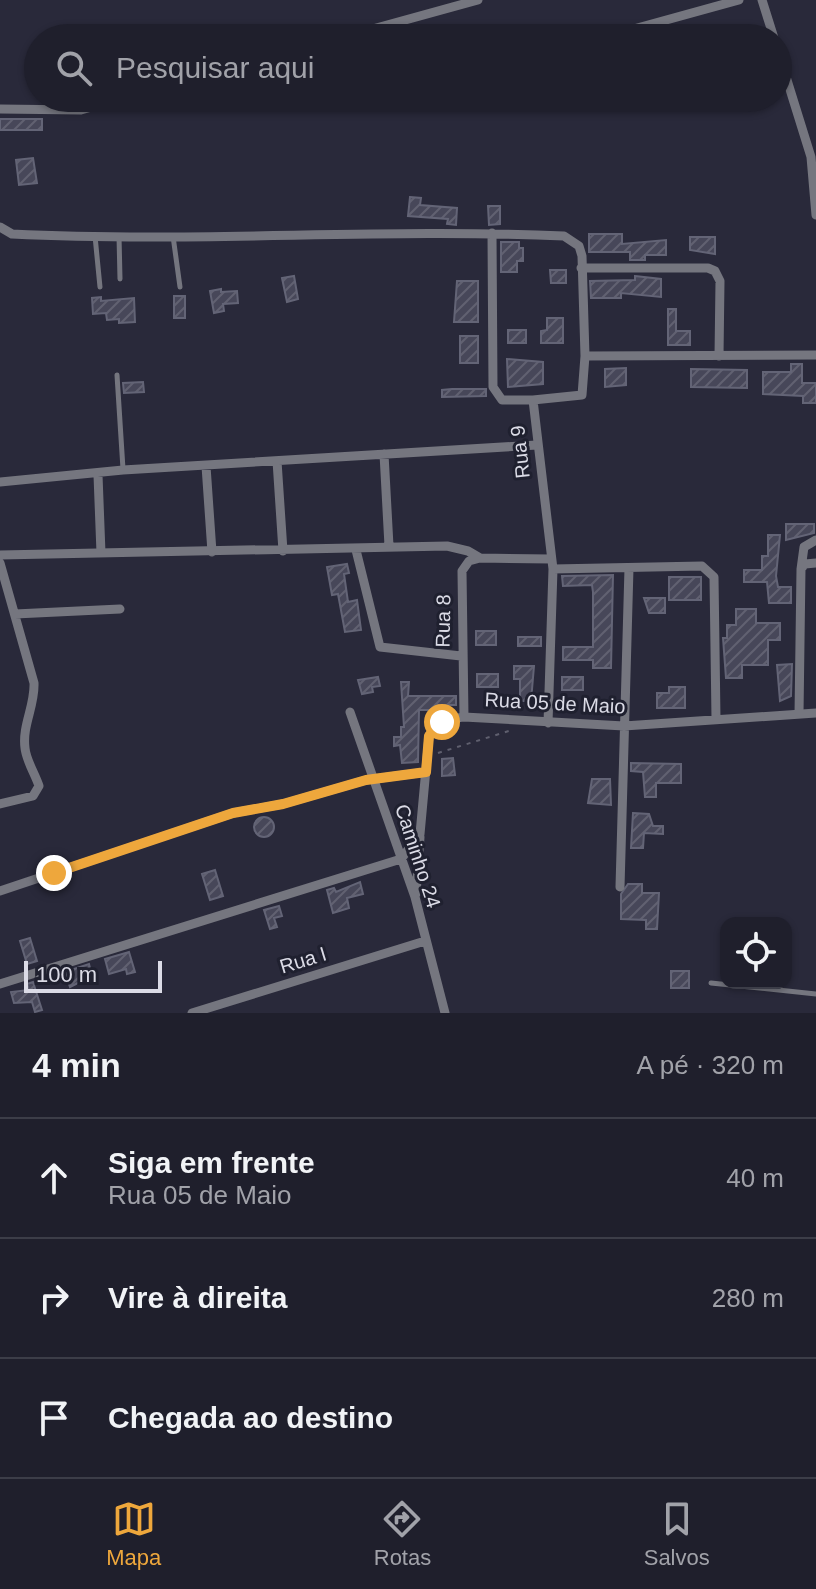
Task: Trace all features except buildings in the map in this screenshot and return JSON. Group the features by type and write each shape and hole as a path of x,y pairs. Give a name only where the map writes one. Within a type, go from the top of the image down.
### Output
{"street":[{"path":"391,24 478,0"},
{"path":"652,24 739,0"},
{"path":"762,0 770,24"},
{"path":"792,96 811,157 816,215"},
{"path":"0,109 24,109"},
{"path":"0,227 12,234 95,236 492,233 564,236 579,246 585,356 816,355"},
{"path":"492,233 493,387 502,400 533,400"},
{"path":"581,268 708,268 715,271 720,281 719,356"},
{"name":"Rua 9","path":"542,722 552,564 533,400 582,395 585,356"},
{"path":"0,482 98,475 123,470 537,445"},
{"path":"384,454 389,546"},
{"path":"277,461 283,551"},
{"path":"206,466 212,552"},
{"path":"98,475 101,553"},
{"path":"799,714 801,569 804,547 816,540"},
{"path":"0,555 356,550 389,546 462,549 480,558 552,564 629,568 702,566 712,572 716,719"},
{"path":"462,549 462,571"},
{"path":"356,550 380,647 461,656"},
{"name":"Rua 8","path":"464,717 462,571 469,561 480,558"},
{"path":"0,563 34,683 35,699 27,719 25,751 39,786 33,796 0,804"},
{"path":"801,569 805,564 816,563"},
{"path":"620,887 629,568"},
{"path":"15,614 120,609"},
{"name":"Caminho 24","path":"350,712 415,897 445,1013"},
{"name":"Rua 05 de Maio","path":"415,897 429,736 436,726 464,717 624,726 816,713"},
{"path":"0,891 233,813 283,804 366,780 426,772"},
{"path":"0,984 401,859 420,834"},
{"name":"Rua I","path":"192,1013 425,941"}],"lane":[{"path":"172,235 180,287"},
{"path":"95,236 100,287"},
{"path":"119,236 120,279"},
{"path":"117,375 123,470"},
{"path":"711,983 816,994"}],"path":[{"path":"427,756 542,722"}],"route":[{"path":"54,873 233,813 283,804 366,780 426,772 429,736 431,730 442,722"}]}
